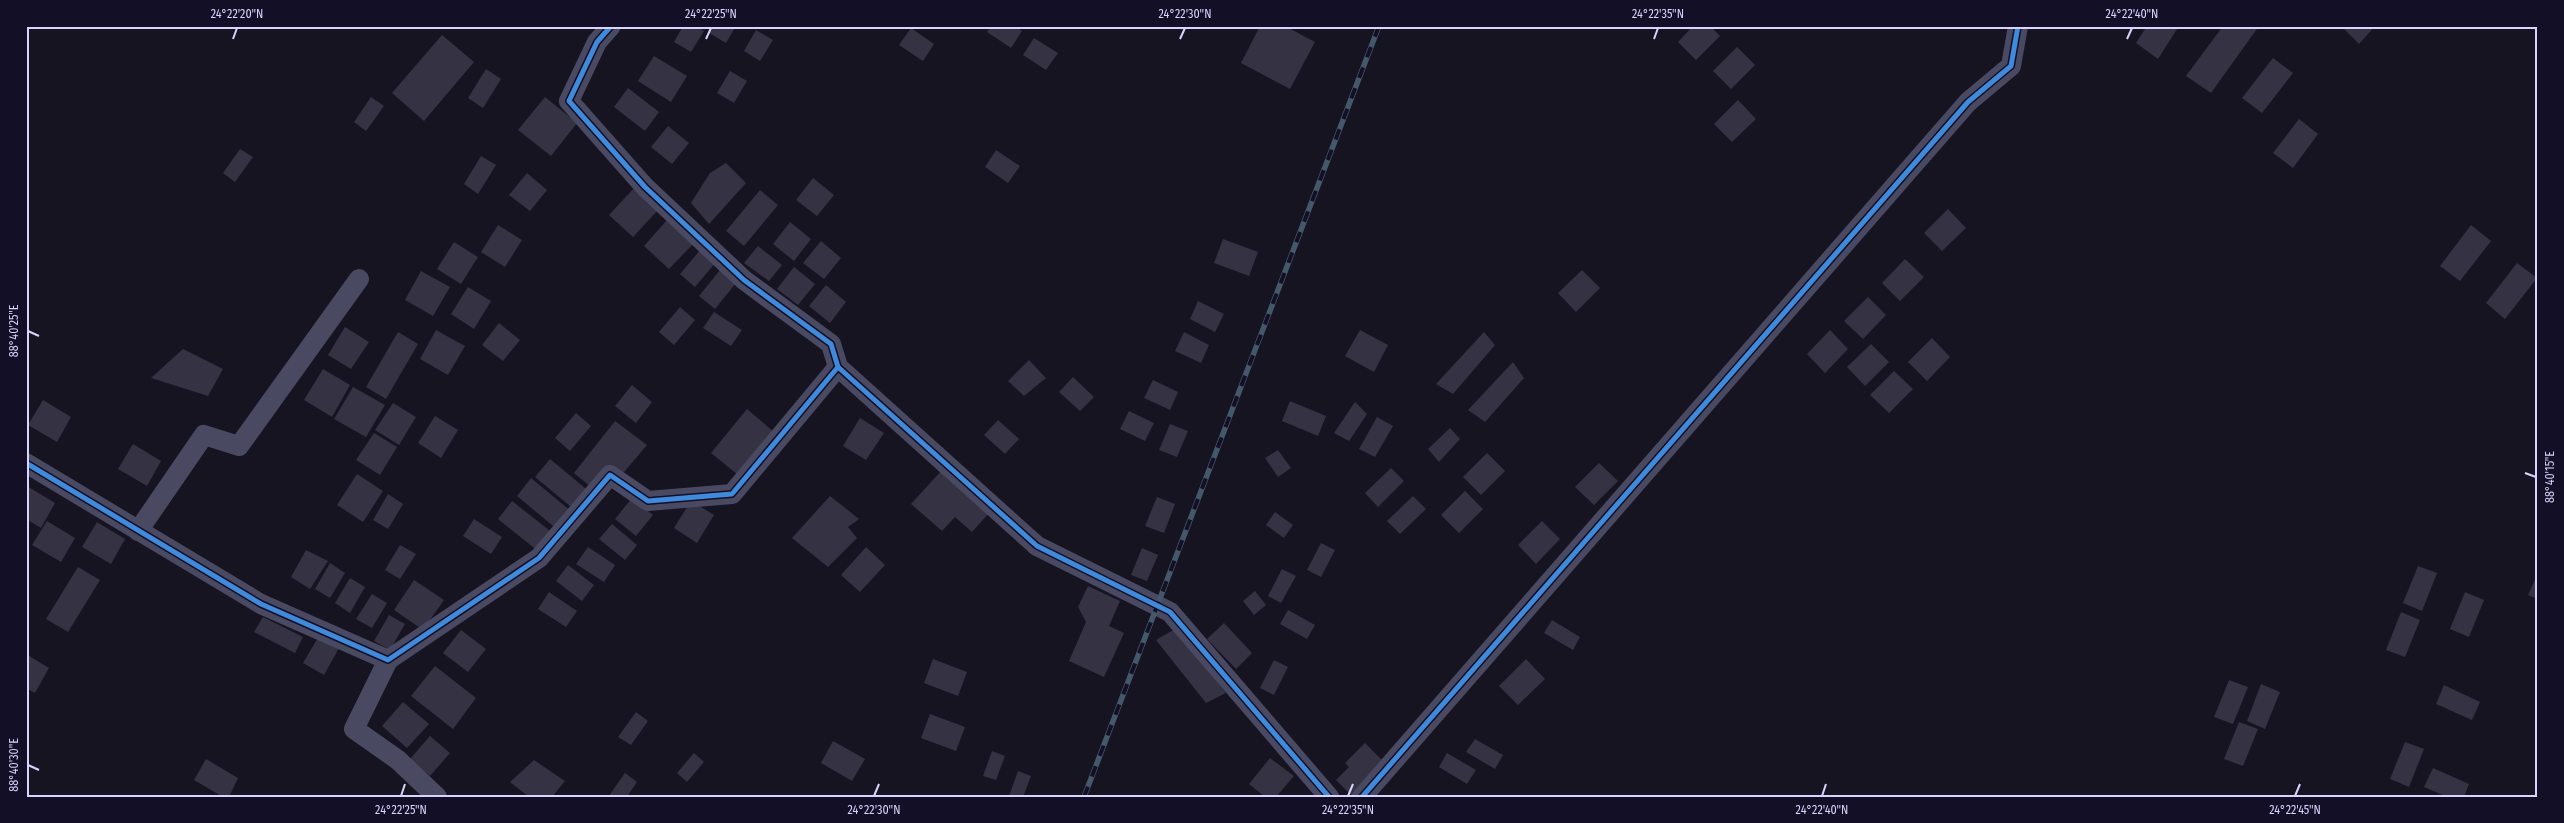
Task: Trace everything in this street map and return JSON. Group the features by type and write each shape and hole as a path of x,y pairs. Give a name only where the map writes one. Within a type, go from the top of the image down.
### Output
{"street":[{"path":"611,26 597,42 569,101 645,187 744,280 831,344 838,367 1037,546 1170,612 1329,797"},
{"path":"1362,797 1968,102 2011,66 2018,26"},
{"path":"138,530 204,435 239,446 359,279"},
{"path":"437,797 398,760 354,729 388,660 539,558 610,475 648,501 732,494 838,367"},
{"path":"26,463 261,604 388,660"}],"building":[{"path":"683,26 696,26 704,31 691,52 674,42"},
{"path":"713,26 736,26 726,43 709,33"},
{"path":"991,26 1015,26 1022,31 1011,48 987,32"},
{"path":"1260,26 1285,26 1315,42 1290,89 1241,63"},
{"path":"1693,26 1710,26 1720,36 1696,60 1678,42"},
{"path":"2147,26 2179,26 2158,59 2136,43"},
{"path":"2223,26 2259,26 2211,93 2186,76"},
{"path":"2341,26 2375,26 2359,44"},
{"path":"911,28 934,44 923,61 899,45"},
{"path":"756,30 773,40 760,61 744,51"},
{"path":"442,35 474,62 424,121 392,93"},
{"path":"1034,38 1058,53 1046,70 1023,55"},
{"path":"1737,47 1755,65 1731,89 1713,71"},
{"path":"654,56 687,76 671,102 638,81"},
{"path":"2273,58 2293,73 2262,113 2242,98"},
{"path":"486,69 501,79 483,108 468,98"},
{"path":"730,71 747,81 734,103 717,93"},
{"path":"628,88 659,112 645,131 614,107"},
{"path":"371,97 384,106 366,131 354,122"},
{"path":"545,97 577,123 551,156 518,130"},
{"path":"1738,100 1756,119 1732,142 1714,124"},
{"path":"2299,119 2318,134 2293,168 2273,153"},
{"path":"668,126 689,143 672,164 651,147"},
{"path":"240,149 253,157 235,182 223,173"},
{"path":"996,150 1020,166 1008,183 985,167"},
{"path":"481,156 496,165 478,194 464,184"},
{"path":"726,163 746,183 709,224 691,203 710,173"},
{"path":"527,173 547,190 530,211 509,195"},
{"path":"813,178 834,195 817,216 796,200"},
{"path":"635,187 659,209 633,237 609,215"},
{"path":"760,190 778,205 744,246 726,231"},
{"path":"1948,209 1966,228 1942,251 1924,233"},
{"path":"668,219 694,243 669,269 644,246"},
{"path":"790,222 811,239 794,261 773,244"},
{"path":"498,225 522,240 505,267 481,252"},
{"path":"2471,225 2491,241 2460,281 2440,266"},
{"path":"1223,239 1258,252 1249,276 1214,263"},
{"path":"821,241 841,258 824,279 803,263"},
{"path":"454,242 478,257 461,284 437,269"},
{"path":"758,246 782,265 769,281 744,263"},
{"path":"701,249 716,262 695,287 680,274"},
{"path":"1905,259 1924,277 1900,301 1882,283"},
{"path":"2517,263 2537,278 2505,319 2486,303"},
{"path":"794,267 815,284 798,305 777,289"},
{"path":"720,270 736,283 715,309 699,296"},
{"path":"1582,270 1600,288 1576,312 1558,293"},
{"path":"421,271 450,287 433,316 405,300"},
{"path":"826,285 846,302 830,323 809,306"},
{"path":"468,287 491,301 474,329 451,314"},
{"path":"1868,297 1886,315 1863,339 1844,321"},
{"path":"1198,301 1224,314 1215,332 1190,319"},
{"path":"680,307 695,320 674,345 659,332"},
{"path":"714,312 742,330 731,346 703,328"},
{"path":"499,323 520,340 503,361 482,345"},
{"path":"345,327 369,342 351,369 328,355"},
{"path":"436,330 465,346 448,375 420,359"},
{"path":"1360,330 1388,345 1374,372 1345,356"},
{"path":"1830,330 1848,349 1825,373 1807,354"},
{"path":"398,332 418,344 386,399 366,387"},
{"path":"1184,332 1209,345 1201,363 1175,351"},
{"path":"1484,332 1495,345 1453,394 1436,384"},
{"path":"1932,338 1950,357 1927,381 1908,362"},
{"path":"1871,344 1889,362 1865,386 1847,367"},
{"path":"183,349 223,369 208,396 151,378"},
{"path":"1029,360 1046,378 1024,396 1008,381"},
{"path":"1513,362 1524,378 1485,422 1468,410"},
{"path":"323,369 350,385 332,417 304,400"},
{"path":"1894,371 1913,389 1889,413 1870,395"},
{"path":"1073,377 1094,397 1080,411 1059,392"},
{"path":"1153,380 1178,392 1170,410 1144,398"},
{"path":"632,385 652,402 636,423 615,406"},
{"path":"353,387 385,405 366,437 334,419"},
{"path":"43,400 71,417 57,442 28,425"},
{"path":"1290,401 1326,416 1318,436 1282,421"},
{"path":"1355,402 1367,414 1349,441 1334,433"},
{"path":"393,403 416,417 399,445 375,430"},
{"path":"747,409 774,432 738,475 711,453"},
{"path":"1129,411 1154,423 1145,441 1120,429"},
{"path":"576,413 591,426 570,451 555,438"},
{"path":"435,416 458,430 441,458 418,443"},
{"path":"1377,417 1393,426 1375,457 1359,449"},
{"path":"860,418 884,433 866,460 843,446"},
{"path":"998,420 1019,439 1005,454 984,435"},
{"path":"615,421 647,445 603,497 574,473"},
{"path":"1170,424 1188,431 1177,457 1159,450"},
{"path":"1450,428 1460,439 1439,462 1428,449"},
{"path":"374,433 397,447 380,475 356,460"},
{"path":"133,444 161,461 147,486 118,469"},
{"path":"1278,450 1291,468 1278,477 1265,458"},
{"path":"1487,453 1505,471 1481,495 1463,477"},
{"path":"550,459 591,493 576,511 535,477"},
{"path":"1599,463 1618,481 1594,505 1575,487"},
{"path":"1391,468 1404,481 1378,507 1365,493"},
{"path":"942,470 989,513 972,532 955,517 942,531 911,504"},
{"path":"357,474 383,491 363,522 337,505"},
{"path":"531,478 572,512 558,530 517,496"},
{"path":"27,486 55,503 41,528 26,519"},
{"path":"1465,491 1483,509 1459,533 1441,515"},
{"path":"388,494 403,504 388,529 373,520"},
{"path":"830,496 859,519 848,527 857,538 828,567 792,538"},
{"path":"1413,496 1426,509 1400,534 1387,521"},
{"path":"1157,497 1175,504 1164,533 1145,526"},
{"path":"632,498 653,515 636,536 615,519"},
{"path":"512,501 554,534 539,552 498,519"},
{"path":"691,501 714,515 697,543 674,528"},
{"path":"1275,512 1293,525 1284,538 1266,525"},
{"path":"474,519 502,537 491,554 463,536"},
{"path":"47,521 75,538 61,562 32,545"},
{"path":"1542,521 1560,539 1536,564 1518,545"},
{"path":"97,522 125,539 111,564 82,547"},
{"path":"612,524 637,545 625,560 599,539"},
{"path":"1321,543 1335,550 1321,577 1307,570"},
{"path":"400,545 416,554 400,579 385,570"},
{"path":"588,547 615,565 604,582 576,564"},
{"path":"866,547 885,565 860,592 841,575"},
{"path":"1142,548 1158,555 1147,581 1131,575"},
{"path":"306,550 328,561 310,589 291,577"},
{"path":"330,563 345,573 330,598 315,589"},
{"path":"568,565 594,585 582,601 556,581"},
{"path":"2418,566 2437,573 2422,611 2403,603"},
{"path":"78,567 100,580 68,632 46,619"},
{"path":"1282,569 1296,576 1281,603 1268,596"},
{"path":"2538,573 2538,599 2528,595"},
{"path":"350,578 365,587 350,613 335,603"},
{"path":"414,580 444,600 423,630 394,610"},
{"path":"1088,586 1120,601 1109,626 1124,633 1104,677 1069,661 1086,622 1078,607"},
{"path":"1255,591 1266,605 1254,615 1243,601"},
{"path":"549,592 577,611 566,627 538,609"},
{"path":"2465,592 2484,600 2469,637 2450,629"},
{"path":"372,594 387,603 372,628 356,619"},
{"path":"1288,610 1315,625 1307,639 1280,624"},
{"path":"2401,612 2420,620 2405,657 2386,650"},
{"path":"389,615 405,624 390,650 374,641"},
{"path":"263,617 303,637 295,653 254,632"},
{"path":"1552,620 1580,637 1573,650 1544,633"},
{"path":"1224,623 1252,653 1236,669 1207,639"},
{"path":"1175,629 1226,693 1206,703 1156,640"},
{"path":"461,630 486,649 468,672 443,653"},
{"path":"319,636 339,648 324,675 303,663"},
{"path":"26,654 49,668 35,693 26,688"},
{"path":"933,659 967,672 958,696 924,683"},
{"path":"1526,659 1545,679 1518,705 1499,686"},
{"path":"1274,660 1288,667 1274,695 1260,688"},
{"path":"435,666 476,698 453,729 411,696"},
{"path":"2229,680 2248,687 2233,724 2214,717"},
{"path":"2261,684 2280,692 2265,729 2247,721"},
{"path":"2444,685 2480,702 2472,720 2436,704"},
{"path":"403,702 429,724 407,748 382,726"},
{"path":"636,712 648,721 631,745 618,737"},
{"path":"930,714 965,727 956,751 921,738"},
{"path":"2239,722 2258,729 2243,766 2224,759"},
{"path":"430,736 450,753 430,776 410,759"},
{"path":"1475,739 1503,755 1495,769 1466,752"},
{"path":"833,741 865,759 852,781 821,763"},
{"path":"2405,742 2424,749 2409,787 2390,779"},
{"path":"1365,743 1385,763 1352,796 1336,780 1349,767 1345,763"},
{"path":"992,751 1005,756 996,780 983,776"},
{"path":"694,753 704,762 687,782 677,773"},
{"path":"1447,753 1476,770 1467,784 1439,767"},
{"path":"1270,758 1294,776 1276,797 1265,797 1249,784"},
{"path":"206,759 238,778 229,797 223,797 194,780"},
{"path":"534,760 565,781 552,797 529,797 510,782"},
{"path":"2433,768 2469,784 2464,797 2447,797 2424,787"},
{"path":"1018,771 1031,776 1023,797 1011,797 1009,796"},
{"path":"625,773 637,782 627,797 608,797"}],"railway":[{"path":"1084,797 1379,26"}],"cycle path":[{"path":"611,26 597,42 569,101 645,187 744,280 831,344 838,367 1037,546 1170,612 1329,797"},
{"path":"1362,797 1968,102 2011,66 2018,26"},
{"path":"26,463 261,604 388,660 539,558 610,475 648,501 732,494 838,367"}]}
